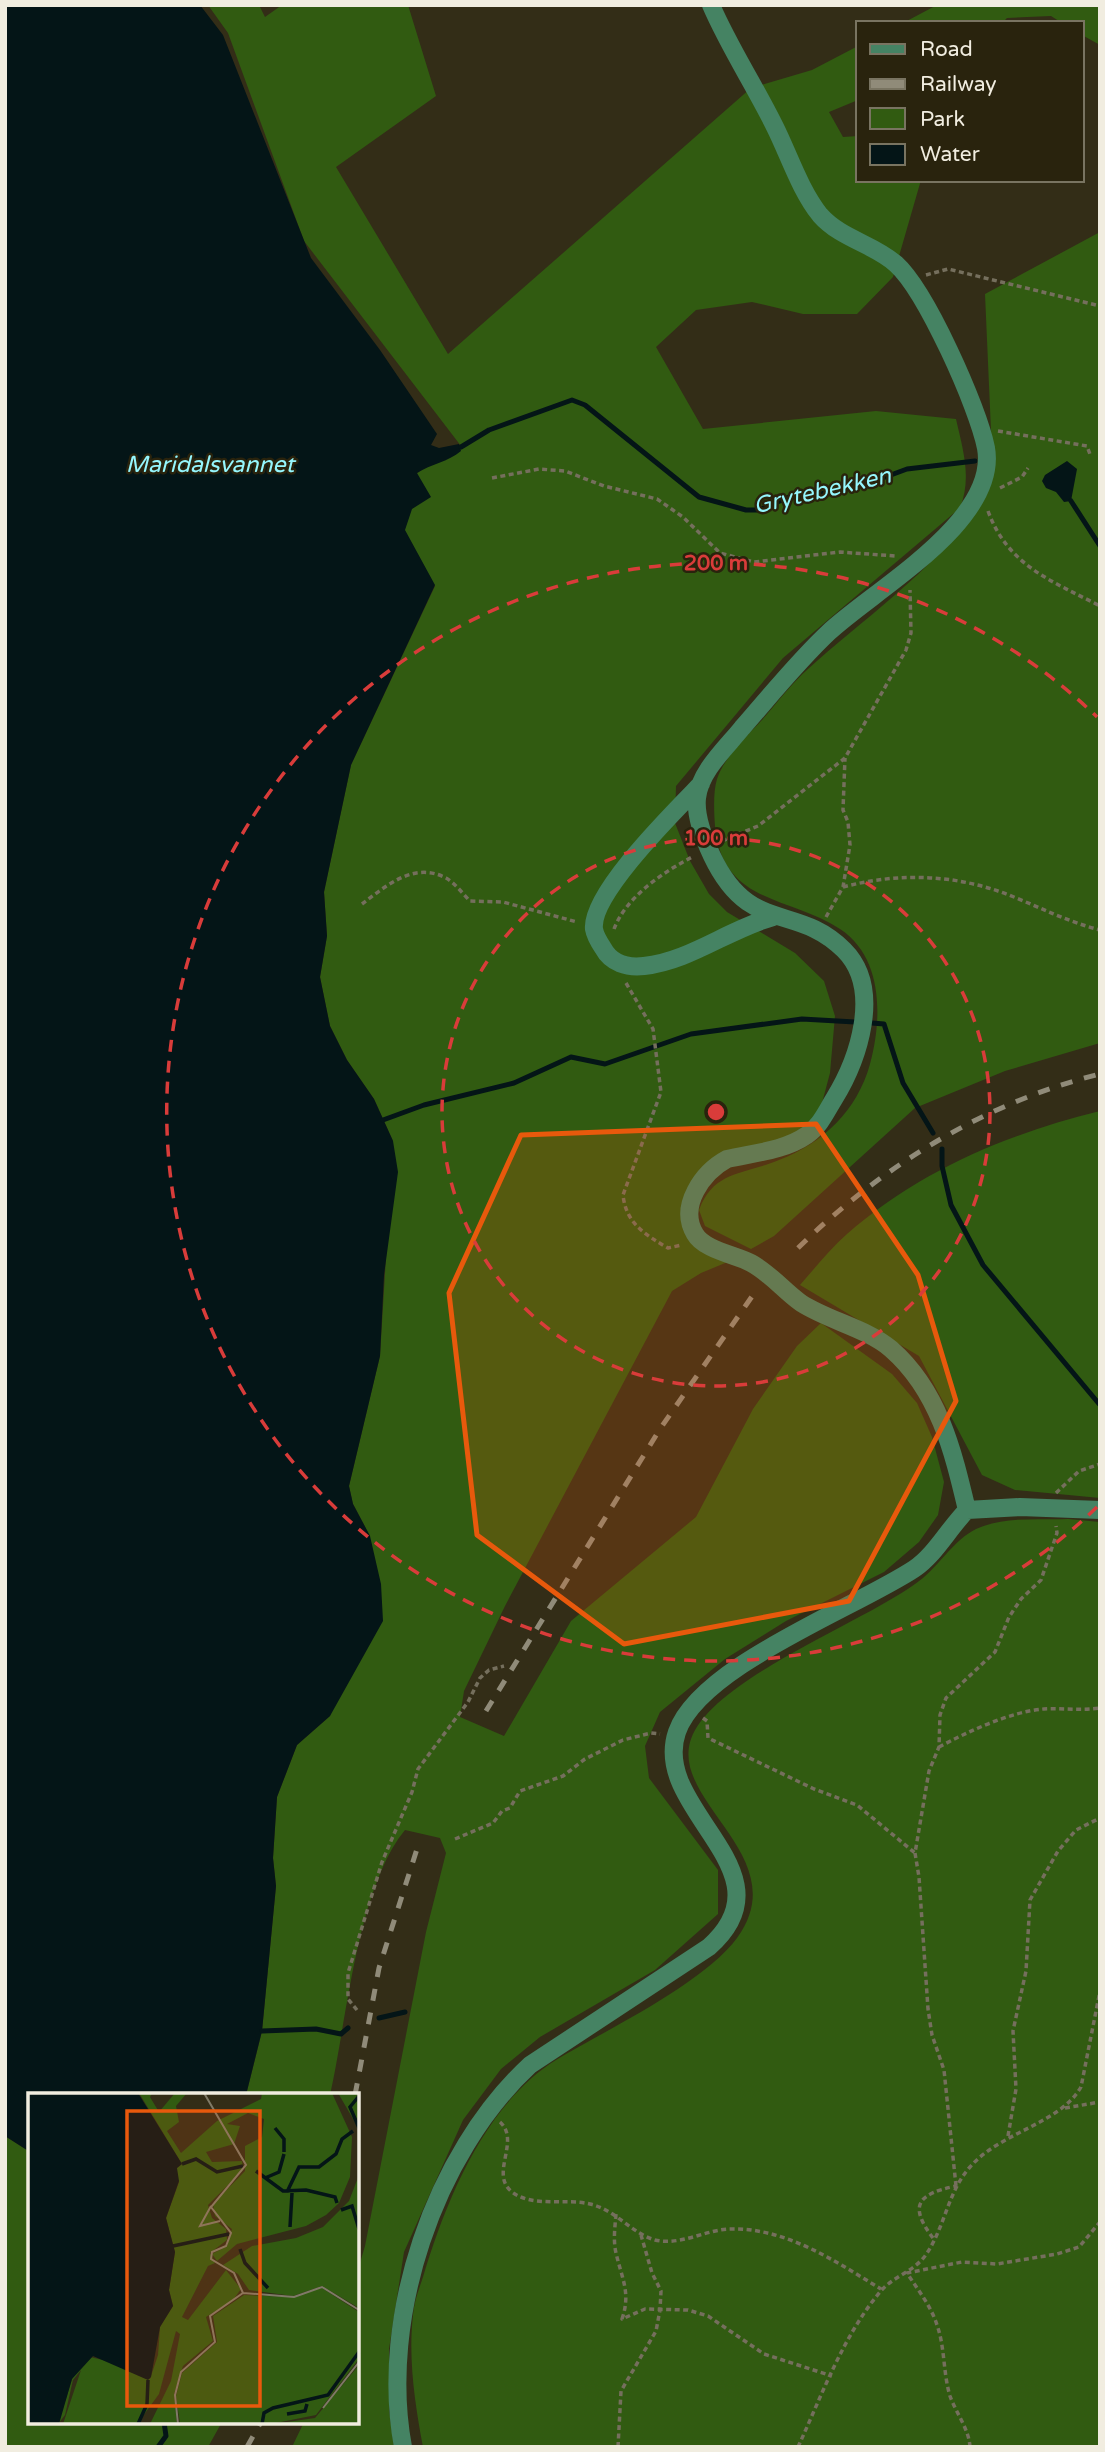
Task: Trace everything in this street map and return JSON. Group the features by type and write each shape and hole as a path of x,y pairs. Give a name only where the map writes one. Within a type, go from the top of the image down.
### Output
{"lane":[{"path":"711,5 818,212 844,235 890,259 910,279 937,327 982,433 988,484 969,509 910,567 829,632 717,758 701,784 637,850 598,910 594,927 606,954 618,964 642,966 668,961 746,924 773,917"},
{"path":"701,784 697,799 698,819 708,848 730,889 747,904 773,917 816,930 844,950 858,978 864,1016 854,1063 814,1130 793,1143 727,1159 703,1178 697,1187 691,1210 692,1225 701,1241 755,1265 801,1302 889,1348 918,1378 943,1422 967,1510"},
{"path":"403,2447 397,2386 406,2295 450,2171 465,2143 488,2112 530,2065 709,1947 731,1921 736,1904 733,1876 722,1849 686,1796 675,1758 676,1735 692,1708 750,1660 916,1568 967,1510 1050,1507 1100,1510"}],"path":[{"path":"910,279 948,269 1100,306"},
{"path":"982,433 998,431 1055,439 1067,445 1087,446 1091,457"},
{"path":"362,904 392,881 419,871 446,878 470,901 503,901 612,932 621,910 679,864 758,826 845,758 906,650 911,633 913,607 909,560 903,556 854,552 754,562 720,553 683,517 657,499 604,486 565,471 539,468 492,478"},
{"path":"1028,468 1022,477 988,484 988,511 1012,553 1025,566 1100,607"},
{"path":"816,930 843,887 850,845 849,822 844,810 845,758"},
{"path":"843,887 879,877 917,875 950,879 1011,895 1071,923 1100,930"},
{"path":"618,964 628,990 653,1029 661,1092 623,1195 624,1209 631,1221 645,1234 668,1248 701,1241"},
{"path":"956,2186 944,2070 932,2035 928,2009 915,1853 929,1771 940,1747 940,1715 946,1698 995,1653 1009,1617 1021,1599 1041,1580 1058,1533 1050,1507 1058,1488 1067,1479 1100,1464"},
{"path":"357,2010 348,2000 348,1973 382,1862 412,1792 418,1769 468,1702 480,1678 489,1670 504,1666"},
{"path":"692,1708 707,1721 708,1738 814,1789 857,1805 915,1853"},
{"path":"940,1747 964,1734 1016,1715 1044,1709 1074,1712 1100,1708"},
{"path":"455,1839 493,1823 502,1811 510,1808 520,1791 563,1776 585,1759 623,1740 651,1733 676,1735"},
{"path":"1008,2136 1016,2089 1013,2031 1026,1971 1030,1900 1058,1852 1076,1830 1100,1818"},
{"path":"798,2447 862,2314 882,2289 907,2273 924,2257 956,2186 972,2165 1008,2136 1063,2108 1074,2099 1081,2087 1100,1991"},
{"path":"1063,2108 1100,2102"},
{"path":"488,2112 504,2125 509,2142 504,2180 511,2192 532,2200 590,2204 616,2214 641,2234 657,2240 686,2239 728,2229 770,2233 815,2250 882,2289"},
{"path":"934,2239 922,2223 918,2211 921,2200 929,2192 956,2186"},
{"path":"616,2214 616,2253 629,2301 622,2319 636,2311 688,2309 708,2316 764,2354 832,2376"},
{"path":"907,2273 962,2262 997,2264 1057,2253 1079,2247 1100,2222"},
{"path":"618,2447 621,2391 656,2331 660,2309 661,2291 652,2273 641,2234"},
{"path":"907,2273 929,2306 939,2328 943,2367 951,2397 970,2438 970,2447"}],"highlighted area":[{"path":"816,1124 918,1275 956,1401 849,1601 624,1644 477,1535 449,1293 521,1135"}],"green space":[{"path":"208,5 259,5 265,17 282,5 408,5 436,96 336,167 448,354 751,88 812,70 856,47 856,101 829,112 843,137 856,136 856,182 920,182 893,277 857,314 803,314 752,302 696,310 656,347 703,429 876,411 956,419 966,475 960,508 783,658 676,786 675,823 690,861 709,894 727,912 795,953 824,981 835,1016 830,1073 818,1118 789,1140 712,1162 686,1214 730,1261 701,1273 672,1291 505,1606 464,1691 460,1717 504,1736 571,1621 696,1517 753,1409 797,1346 821,1323 892,1374 917,1403 932,1437 944,1482 938,1515 919,1542 884,1572 786,1621 725,1659 660,1712 645,1746 649,1778 718,1870 718,1914 655,1970 540,2037 501,2069 463,2120 404,2252 389,2349 389,2410 394,2447 292,2447 303,2424 359,2424 359,2266 426,1932 446,1853 440,1838 405,1830 375,1885 356,1956 330,2093 246,2093 262,2031 276,1886 273,1858 277,1797 297,1745 330,1716 370,1536 353,1504 349,1486 380,1356 393,1141 374,1099 347,1060 330,1026 320,977 327,936 324,892 351,765 435,586 374,508 441,454 461,446 304,241 228,33"},
{"path":"937,5 1100,5 1100,45 1084,36 1084,21 1059,21 1051,16 1007,18 1004,21 907,21"},
{"path":"1100,232 1100,1043 1005,1071 915,1108 774,1236 751,1249 705,1226 699,1210 705,1197 722,1181 795,1153 810,1144 824,1135 847,1111 870,1064 877,1028 876,991 865,956 854,941 840,929 761,894 744,884 730,870 720,851 715,826 714,796 717,779 736,747 796,681 912,580 960,530 979,503 993,476 985,294"},
{"path":"1100,1111 1100,1498 1015,1490 982,1475 919,1356 800,1285 847,1234 875,1211 935,1173 998,1143"},
{"path":"1068,1519 1100,1522 1100,2447 423,2447 412,2365 414,2305 432,2247 456,2186 489,2128 508,2102 531,2079 556,2060 678,1989 722,1955 737,1938 751,1909 752,1882 743,1856 697,1785 689,1762 691,1739 705,1716 729,1694 760,1672 899,1595 923,1578 961,1539 976,1529 1010,1520"},
{"path":"5,2136 28,2151 28,2424 221,2424 208,2447 5,2447"}],"water":[{"name":"Maridalsvannet","path":"5,5 200,5 223,35 311,258 380,350 437,434 431,445 439,448 459,444 461,451 417,473 431,497 412,509 405,530 435,585 351,765 324,892 327,936 320,977 330,1026 347,1060 374,1099 393,1141 398,1172 384,1275 380,1356 349,1486 353,1504 370,1536 381,1584 383,1621 330,1716 297,1745 277,1797 273,1858 276,1886 262,2031 246,2093 28,2093 28,2151 5,2136"},
{"path":"1067,461 1077,469 1071,501 1064,502 1056,492 1046,488 1042,481 1045,475"}],"waterway":[{"name":"Grytebekken","path":"461,447 489,430 572,400 585,405 699,497 746,510 759,510 789,497 812,497 907,469 975,461"},
{"name":"Grytebekken","path":"1071,501 1100,546"},
{"path":"383,1120 424,1105 514,1083 571,1057 605,1064 691,1034 802,1019 855,1022"},
{"path":"872,1023 884,1024 903,1083 933,1133"},
{"path":"942,1149 942,1166 951,1205 983,1265 1100,1405"},
{"path":"379,2018 405,2012"},
{"path":"262,2031 316,2029 341,2034 348,2028"},
{"path":"158,2447 166,2436 164,2424"}],"railway":[{"path":"798,1248 865,1190 938,1141 1017,1101 1100,1074"},
{"path":"486,1711 660,1429 753,1295"},
{"path":"355,2093 379,1968 417,1849"},
{"path":"247,2447 260,2424"}]}
